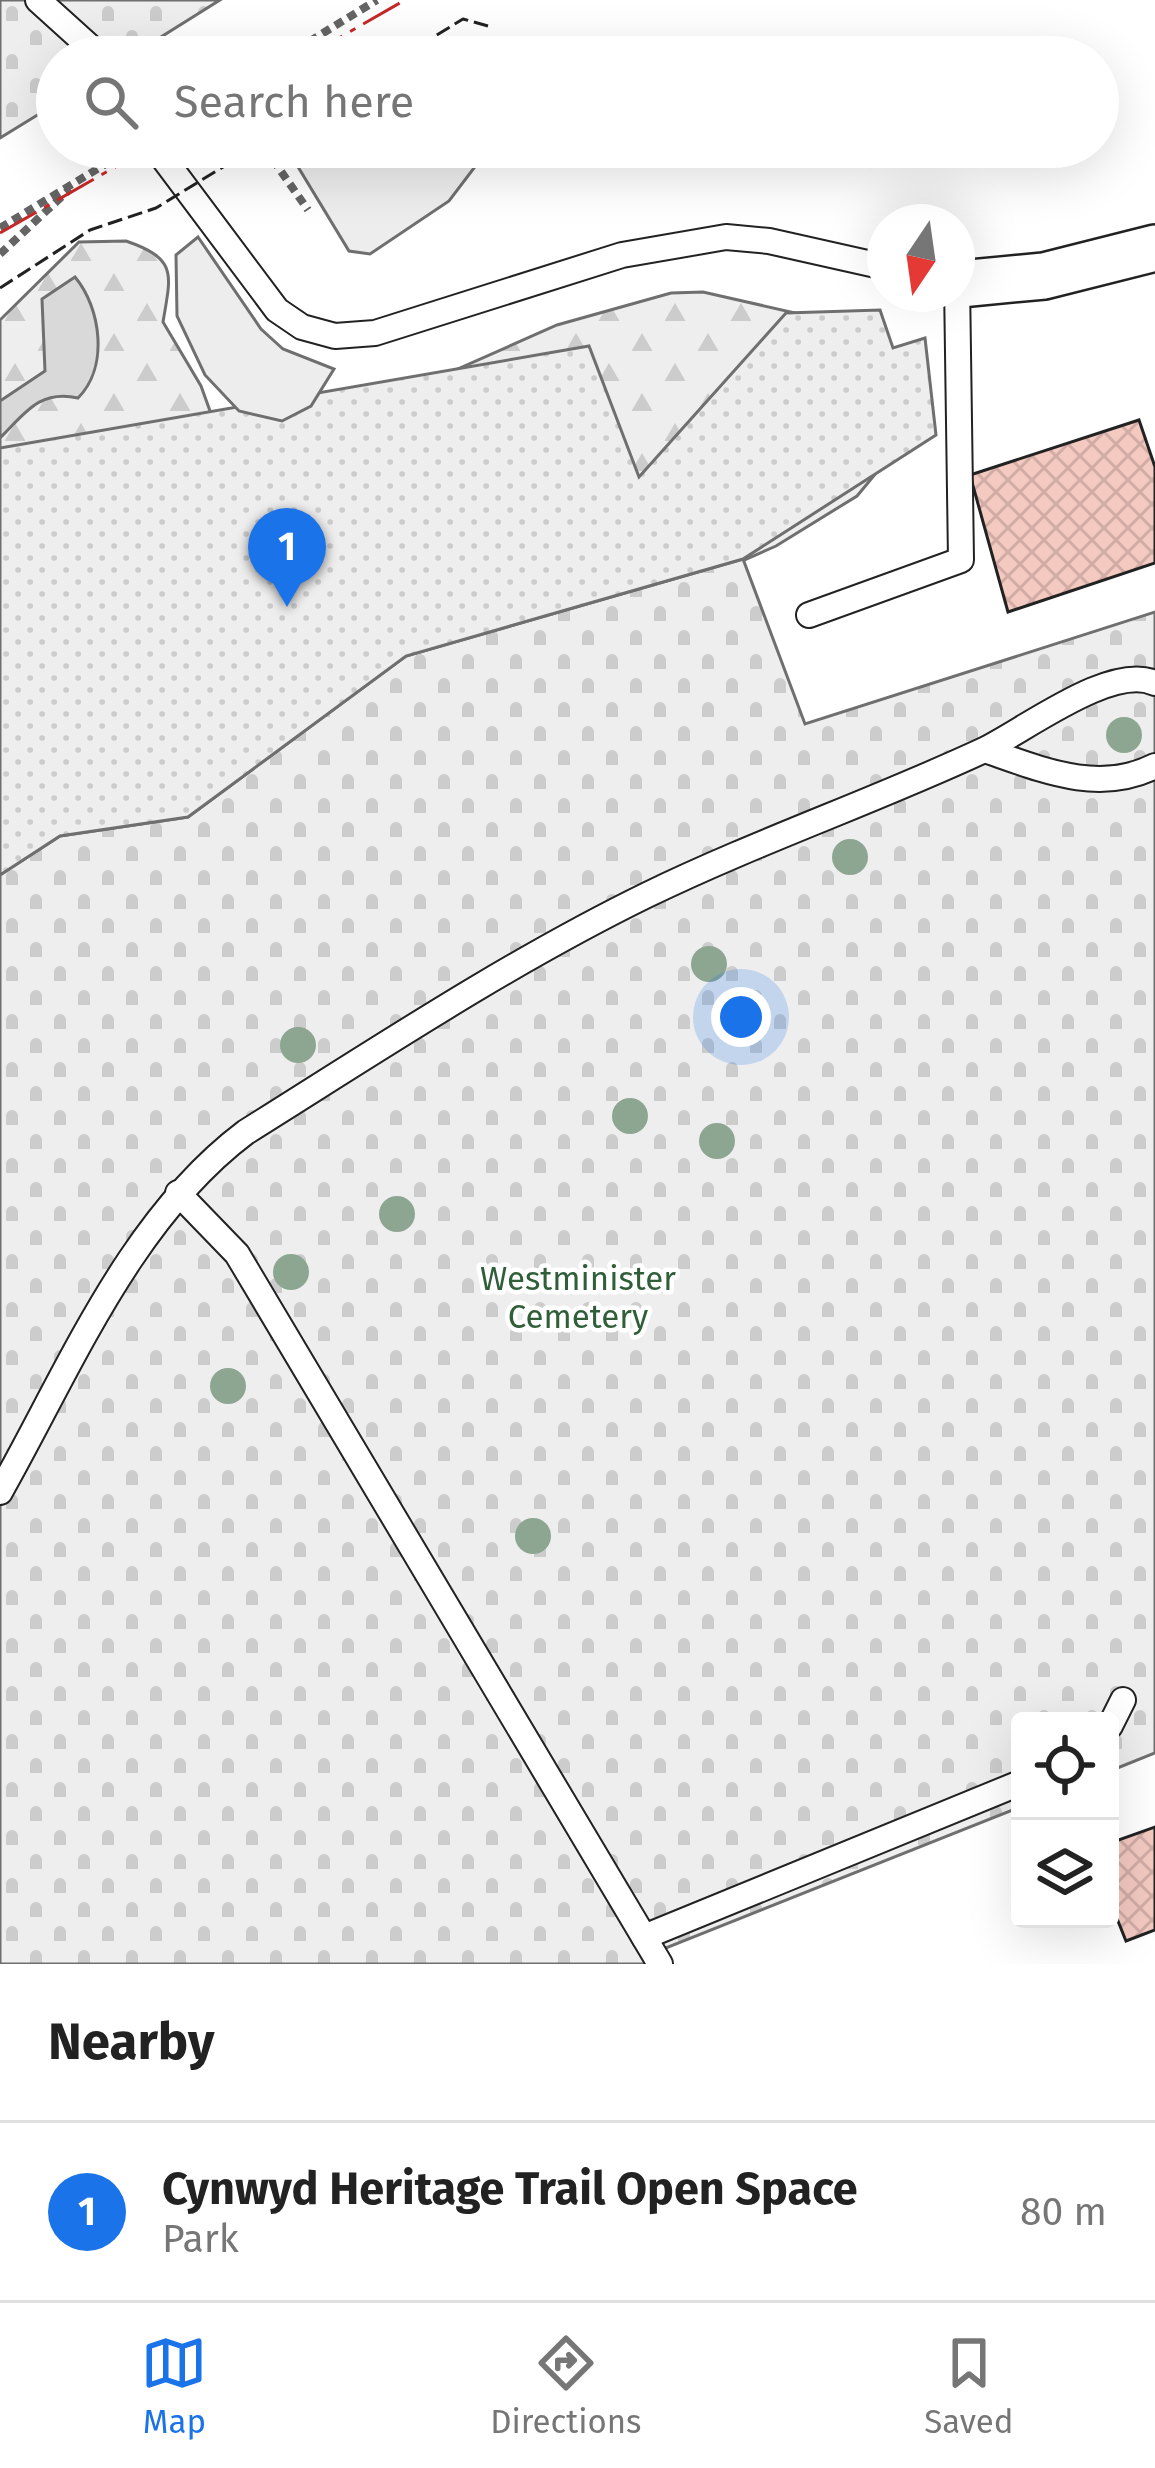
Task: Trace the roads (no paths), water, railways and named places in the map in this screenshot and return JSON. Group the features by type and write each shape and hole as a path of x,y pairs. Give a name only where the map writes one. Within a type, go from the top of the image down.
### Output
{"street":[{"path":"975,282 1044,276 1155,248"}],"lane":[{"path":"38,0 78,36"},
{"path":"171,168 277,310 302,327 335,336 425,320 680,241 769,241 867,263"},
{"path":"809,615 961,560 959,312"},
{"path":"0,1492 134,1256 203,1164 246,1132 547,948 648,894 985,750 1111,682 1143,677 1155,683"},
{"path":"985,750 1095,781 1133,778 1155,766"},
{"path":"178,1193 237,1254 660,1964"},
{"path":"1117,1712 1123,1700"},
{"path":"644,1937 1011,1788"}],"place":[{"name":"Cynwyd Heritage Trail Open Space","path":"287,607"}],"park label":[{"name":"Westminister Cemetery","path":"578,1298"}]}
